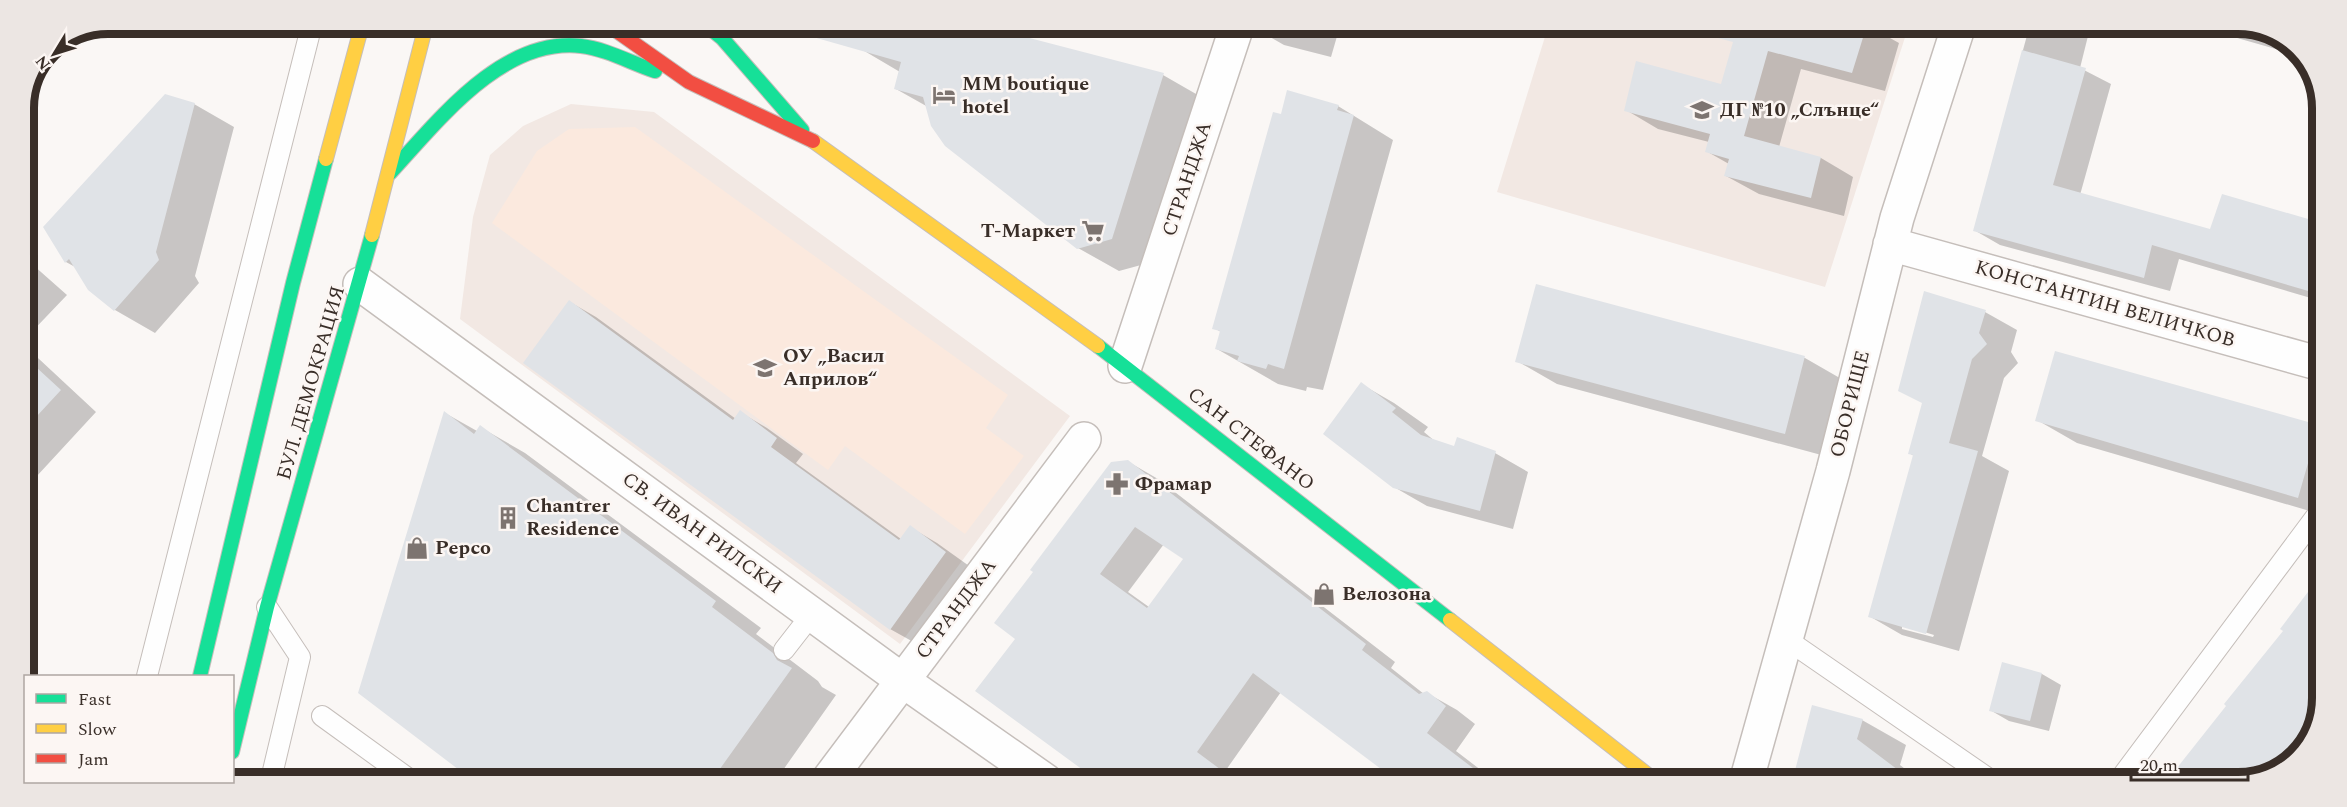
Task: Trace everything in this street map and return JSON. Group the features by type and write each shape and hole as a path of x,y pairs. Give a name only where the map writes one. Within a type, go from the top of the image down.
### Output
{"main road":[{"name":"БУЛ. ДЕМОКРАЦИЯ","path":"200,675 293,283 359,34"},
{"name":"БУЛ. ДЕМОКРАЦИЯ","path":"234,745 267,607 360,284 424,34"},
{"name":"САН СТЕФАНО","path":"621,34 689,82 812,140 1125,366 1644,772"},
{"name":"САН СТЕФАНО","path":"717,34 812,140"},
{"path":"388,174 490,72 518,57 546,47 581,46 689,82"}],"street":[{"name":"СТРАНДЖА","path":"1125,366 1234,34"},
{"name":"ОБОРИЩЕ","path":"1749,772 1833,471 1890,244 1956,34"},
{"name":"КОНСТАНТИН ВЕЛИЧКОВ","path":"1890,244 2312,361"},
{"name":"СВ. ИВАН РИЛСКИ","path":"360,284 902,680 1033,772"},
{"name":"СТРАНДЖА","path":"834,772 1084,439"}],"lane":[{"path":"147,675 309,34"},
{"path":"2125,772 2312,522"},
{"path":"267,607 300,657 272,772"},
{"path":"784,650 812,614"},
{"path":"1786,639 1979,772"},
{"path":"322,716 399,772"}],"shaded area":[{"name":"ДГ №10 „Слънце“","path":"1546,34 1906,34 1825,287 1497,192"},
{"name":"ОУ „Васил Априлов“","path":"571,104 654,112 1070,416 900,644 460,319 473,217 490,155 523,126"},
{"path":"635,127 1008,395 986,428 1024,456 965,534 845,446 828,470 492,223 537,151 569,129"}],"building":[{"path":"1014,34 1164,73 1112,239 1077,249 945,146 931,126 923,97 894,89 901,62 806,35"},
{"path":"1718,34 1864,34 1852,73 1768,51 1744,136 1821,157 1811,198 1724,176 1729,159 1705,152 1710,134 1624,111 1636,61 1721,84 1733,42 1718,38"},
{"path":"2022,50 2086,68 2053,185 2210,229 2222,194 2312,220 2312,292 2152,245 2144,278 1973,231"},
{"path":"1287,90 1339,105 1337,110 1354,115 1284,369 1268,364 1266,369 1237,361 1239,356 1215,349 1220,331 1212,329 1273,112 1281,114"},
{"path":"165,94 195,103 156,252 159,260 114,311 88,290 69,259 65,263 43,227"},
{"path":"1536,284 1805,356 1785,434 1515,362"},
{"path":"1924,291 1986,310 1979,333 1987,344 1972,359 1949,443 1978,451 1926,634 1868,617 1913,455 1908,454 1922,403 1898,391"},
{"path":"569,300 733,420 740,410 777,438 771,447 899,540 910,525 946,552 890,630 523,363"},
{"path":"2055,351 2312,423 2312,449 2298,498 2035,421"},
{"path":"34,366 61,390 35,419"},
{"path":"1361,382 1396,408 1392,412 1421,435 1454,446 1457,437 1496,451 1480,511 1393,488 1323,434"},
{"name":"Chantrer Residence","path":"444,411 474,434 480,425 716,601 712,607 773,653 777,660 792,668 718,772 462,772 358,693"},
{"path":"1128,460 1366,644 1362,650 1419,694 1427,691 1446,706 1427,733 1478,772 1385,772 1253,673 1197,752 1224,772 1086,772 975,691 1015,639 994,623 1033,572 1030,570 1111,462","holes":["1135,527 1183,559 1147,608 1100,574"]},
{"path":"2312,587 2312,699 2309,722 2303,736 2280,760 2258,770 2174,772 2226,706 2224,704 2283,631 2280,629"},
{"path":"2002,662 2042,673 2030,721 1989,711"},
{"path":"1812,705 1863,719 1857,739 1901,772 1795,772"}],"traffic: fast":[{"path":"717,34 802,130"},
{"path":"390,173 429,130 474,87 499,69 525,55 552,47 581,46 609,53 655,71"},
{"path":"200,675 293,283 326,159"},
{"path":"234,744 267,607 372,235"},
{"path":"1098,346 1450,620"}],"traffic: slow":[{"path":"326,159 360,34"},
{"path":"372,235 424,34"},
{"path":"813,141 1098,346"},
{"path":"1450,620 1644,772"}],"traffic: jam":[{"path":"621,34 689,82 813,141"}],"place":[{"name":"MM boutique hotel","path":"944,95"},
{"name":"ДГ №10 „Слънце“","path":"1702,110"},
{"name":"Т-Маркет","path":"1093,231"},
{"name":"ОУ „Васил Априлов“","path":"765,368"},
{"name":"Фрамар","path":"1117,484"},
{"name":"Chantrer Residence","path":"508,518"},
{"name":"Pepco","path":"417,548"},
{"name":"Велозона","path":"1324,594"}]}
